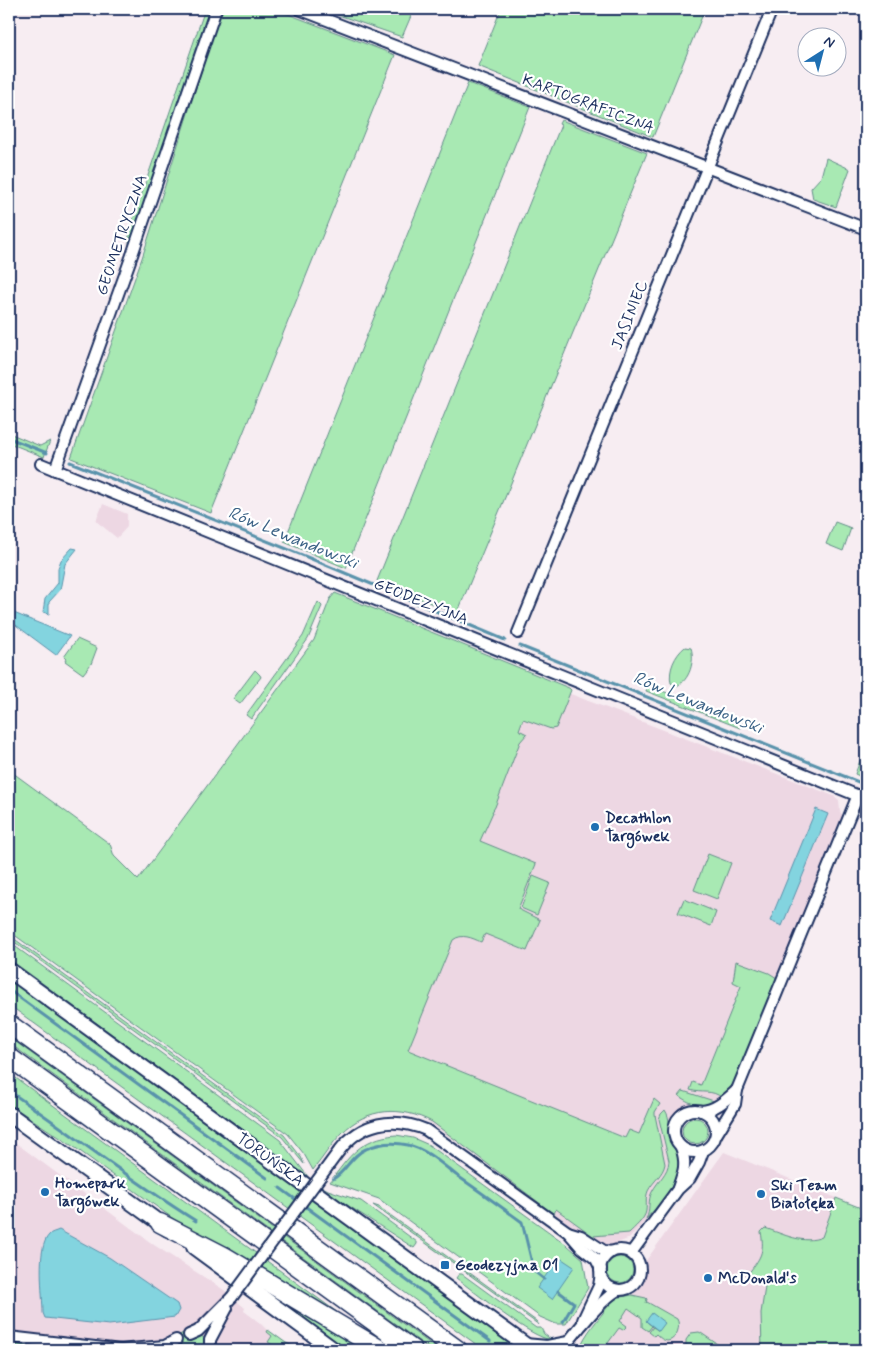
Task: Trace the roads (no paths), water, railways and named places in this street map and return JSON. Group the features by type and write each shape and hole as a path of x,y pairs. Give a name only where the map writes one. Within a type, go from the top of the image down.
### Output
{"highway":[{"path":"9,1024 458,1350"},
{"path":"9,1057 413,1350"},
{"path":"160,1223 224,1256 381,1350"}],"main road":[{"name":"TORUŃSKA","path":"9,970 528,1347"},
{"path":"9,1114 334,1350"}],"street":[{"name":"GEOMETRYCZNA","path":"55,470 132,255 216,9"},
{"name":"KARTOGRAFICZNA","path":"299,9 866,229"},
{"name":"JASINIEC","path":"518,634 772,9"},
{"name":"GEODEZYJNA","path":"41,464 862,797"},
{"path":"681,1147 692,1152 703,1151 712,1144 735,1104 737,1090 862,797"},
{"path":"631,1254 678,1188 683,1175 685,1159 674,1134 677,1120 691,1110 710,1110 723,1103 737,1090"},
{"path":"701,1111 711,1118 716,1135"},
{"path":"9,1121 36,1134"},
{"path":"9,1337 119,1350 165,1346 198,1331 232,1296 344,1146 365,1128 385,1122 416,1126 436,1136 568,1232 581,1247 596,1259 606,1284 618,1290"},
{"path":"678,1188 690,1178 700,1162 703,1151"},
{"path":"568,1232 581,1236 604,1251 612,1252 619,1250 631,1254 639,1264 639,1277 631,1287 611,1294 580,1325"},
{"path":"528,1347 568,1346 599,1286 603,1260 612,1252"},
{"path":"210,1350 212,1335 232,1296"},
{"path":"189,1335 200,1338 208,1345 210,1350"},
{"path":"169,1350 176,1340"}],"water":[{"path":"72,548 77,549 65,564 60,590 49,602 49,614 43,612 45,599 58,583 58,568 61,560"},
{"path":"9,611 70,636 56,655 9,620"},
{"path":"816,809 828,814 782,926 770,921"},
{"path":"59,1230 110,1258 177,1304 179,1310 175,1317 109,1325 45,1318 43,1313 41,1261 45,1241 49,1235"},
{"path":"559,1257 574,1267 552,1299 537,1288"},
{"path":"652,1313 665,1323 659,1331 646,1321"}],"waterway":[{"name":"Rów Lewandowski","path":"9,438 47,453"},
{"name":"Rów Lewandowski","path":"70,462 302,555 505,640"},
{"name":"Rów Lewandowski","path":"520,646 866,785"},
{"path":"9,990 267,1178"},
{"path":"9,1091 196,1221"},
{"path":"333,1179 342,1172 356,1155 371,1147 381,1144 415,1147 434,1157 522,1222 534,1271 544,1279"},
{"path":"280,1188 490,1341"},
{"path":"558,1291 574,1303 563,1322"}],"place":[{"name":"Decathlon Targówek","path":"595,827"},
{"name":"Homepark Targówek","path":"45,1192"},
{"name":"Ski Team Białołęka","path":"761,1194"},
{"name":"Geodezyjna 01","path":"445,1265"},
{"name":"McDonald's","path":"708,1278"}]}
